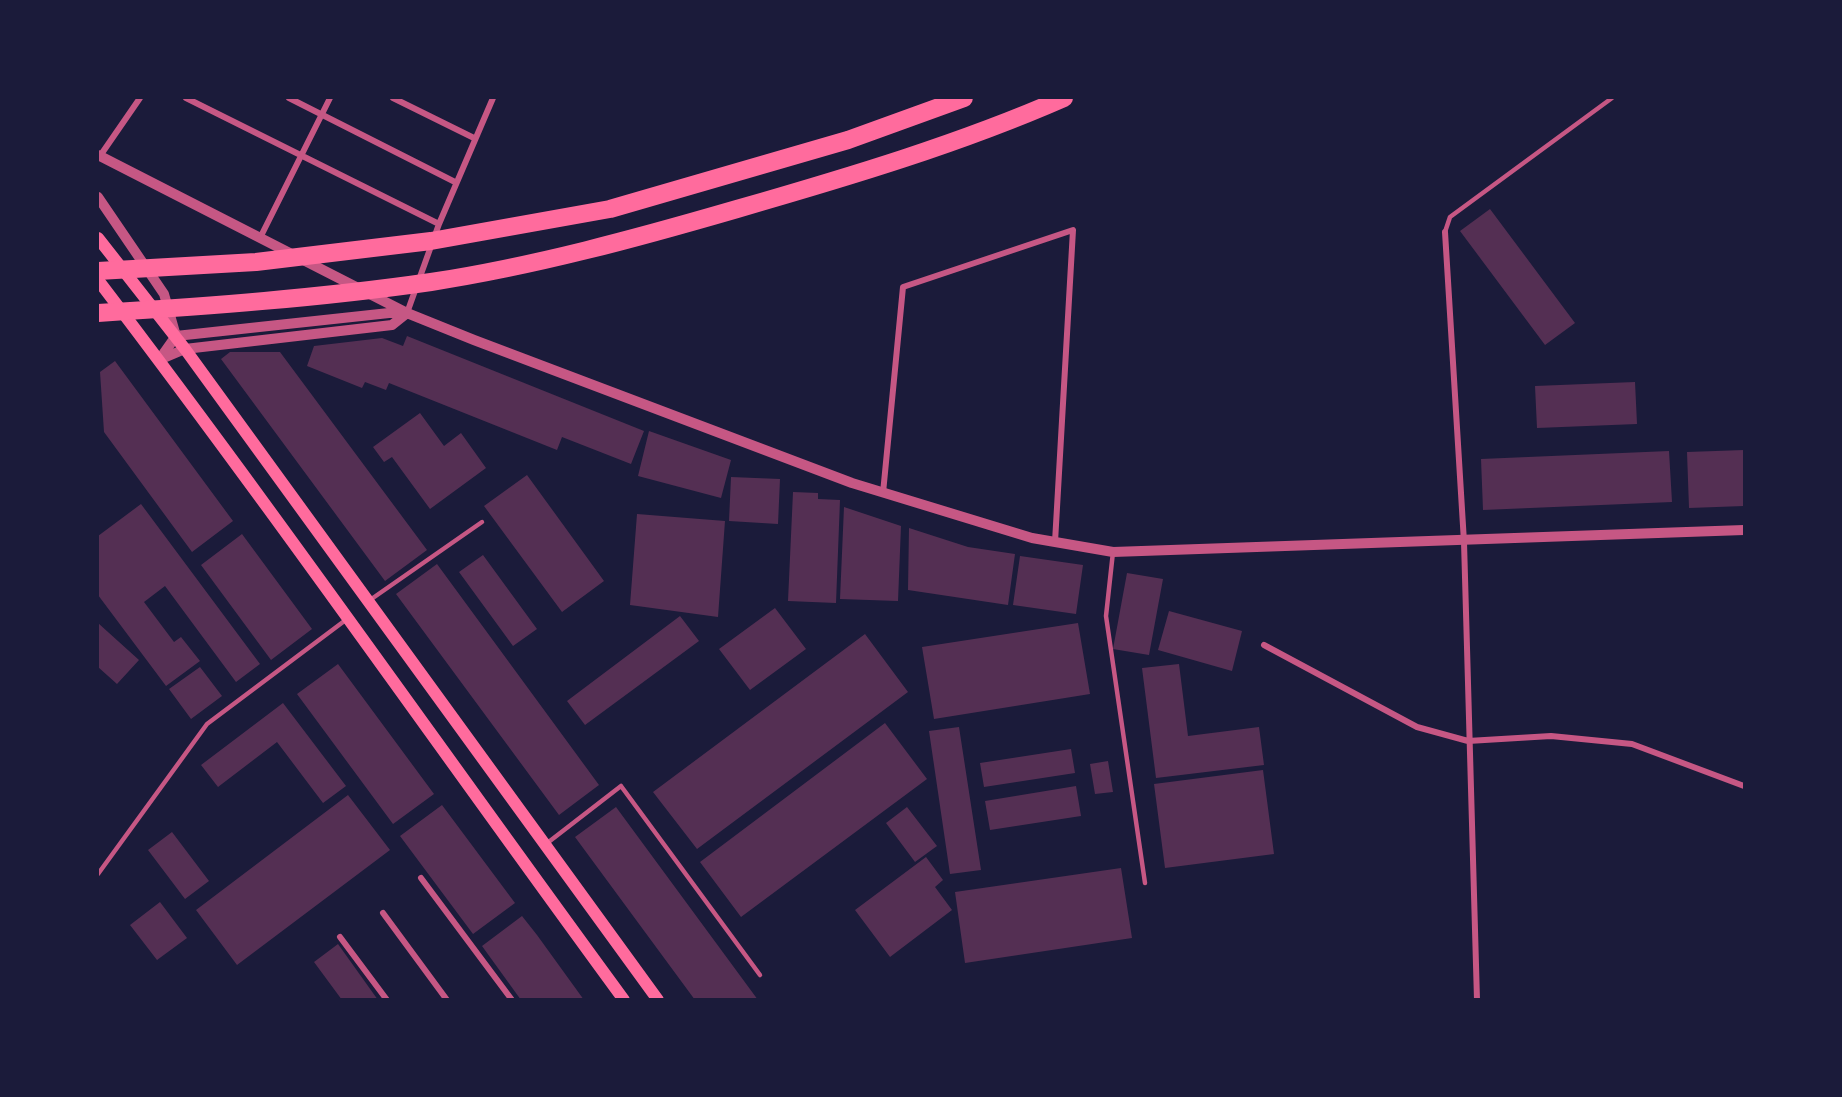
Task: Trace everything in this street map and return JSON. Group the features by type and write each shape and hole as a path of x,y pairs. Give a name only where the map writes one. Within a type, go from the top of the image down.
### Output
{"highway":[{"path":"98,271 256,262 431,241 610,209 848,141 964,98"},
{"path":"98,313 255,303 433,281 620,243 856,175 1019,117 1064,98"}],"main road":[{"path":"98,238 176,336 658,999"},
{"path":"98,280 159,360 624,999"}],"street":[{"path":"140,98 98,156 408,313 883,493 957,517 1055,542 1113,552 1464,542 1744,530"},
{"path":"186,98 439,224"},
{"path":"290,98 455,182"},
{"path":"260,238 330,98"},
{"path":"393,98 474,138"},
{"path":"159,360 185,349 392,324 408,313 455,182 493,98"},
{"path":"98,197 164,294 176,336"},
{"path":"883,493 903,287 1073,230 1055,542"},
{"path":"1444,232 1464,542 1477,999"},
{"path":"159,360 176,336 408,313"},
{"path":"1264,645 1417,727 1468,741 1551,736 1632,744 1744,786"},
{"path":"421,878 512,999"},
{"path":"383,913 447,999"},
{"path":"340,937 387,999"}],"lane":[{"path":"1444,232 1449,217 1611,98"},
{"path":"368,602 482,522"},
{"path":"1113,552 1106,616 1145,883"},
{"path":"98,874 207,724 347,619"},
{"path":"546,844 621,786 760,975"}],"building":[{"path":"1490,209 1575,323 1545,345 1460,231"},
{"path":"407,336 644,431 631,464 562,437 557,450 389,383 386,390 365,382 362,388 307,366 314,346 382,338 403,346"},
{"path":"230,352 280,352 427,550 385,581 221,359"},
{"path":"115,361 233,521 192,552 104,432 100,372"},
{"path":"1635,382 1637,424 1537,428 1535,386"},
{"path":"420,413 444,446 461,433 486,468 430,509 392,457 384,462 373,447"},
{"path":"649,431 731,460 721,498 638,476"},
{"path":"1744,450 1744,506 1689,508 1687,452"},
{"path":"1669,451 1672,502 1483,510 1481,459"},
{"path":"527,475 604,581 562,612 484,506"},
{"path":"731,477 780,479 778,524 729,521"},
{"path":"793,492 818,493 818,499 840,500 836,603 788,601"},
{"path":"141,504 260,664 236,682 165,586 144,602 174,642 181,637 200,661 166,686 98,595 98,536"},
{"path":"844,507 901,526 898,601 840,599"},
{"path":"637,514 725,521 718,617 630,605"},
{"path":"909,528 968,547 1015,554 1008,605 908,590"},
{"path":"242,534 312,629 271,660 201,565"},
{"path":"483,555 537,629 513,646 459,572"},
{"path":"1020,556 1083,565 1076,614 1013,605"},
{"path":"437,564 599,785 559,815 396,594"},
{"path":"1127,573 1163,579 1149,655 1113,649"},
{"path":"775,608 806,649 750,690 719,649"},
{"path":"1169,611 1242,631 1232,671 1158,650"},
{"path":"680,616 699,641 585,725 567,701"},
{"path":"98,623 139,660 117,684 98,667"},
{"path":"1078,623 1090,694 934,719 922,647"},
{"path":"865,634 908,692 697,849 653,792"},
{"path":"338,664 434,794 393,824 297,694"},
{"path":"1179,664 1188,736 1259,727 1264,765 1156,778 1142,668"},
{"path":"200,667 222,696 191,719 169,689"},
{"path":"283,703 346,786 323,803 277,742 218,787 201,765"},
{"path":"885,723 927,779 741,917 700,862"},
{"path":"959,727 981,870 950,874 929,731"},
{"path":"1071,749 1075,773 984,787 980,763"},
{"path":"1108,761 1113,792 1095,794 1090,764"},
{"path":"1263,770 1274,854 1165,868 1154,784"},
{"path":"1076,786 1081,816 990,830 985,801"},
{"path":"348,795 390,850 237,965 196,910"},
{"path":"442,805 515,903 473,934 400,836"},
{"path":"616,807 758,1000 695,1000 575,837"},
{"path":"907,807 937,846 915,862 886,823"},
{"path":"172,832 209,881 185,899 148,850"},
{"path":"926,857 943,880 935,887 952,910 890,957 855,910"},
{"path":"1121,868 1132,938 965,963 955,892"},
{"path":"160,902 187,938 157,960 130,925"},
{"path":"522,916 584,1000 521,1000 482,946"},
{"path":"338,944 378,1000 342,1000 314,962"}]}
